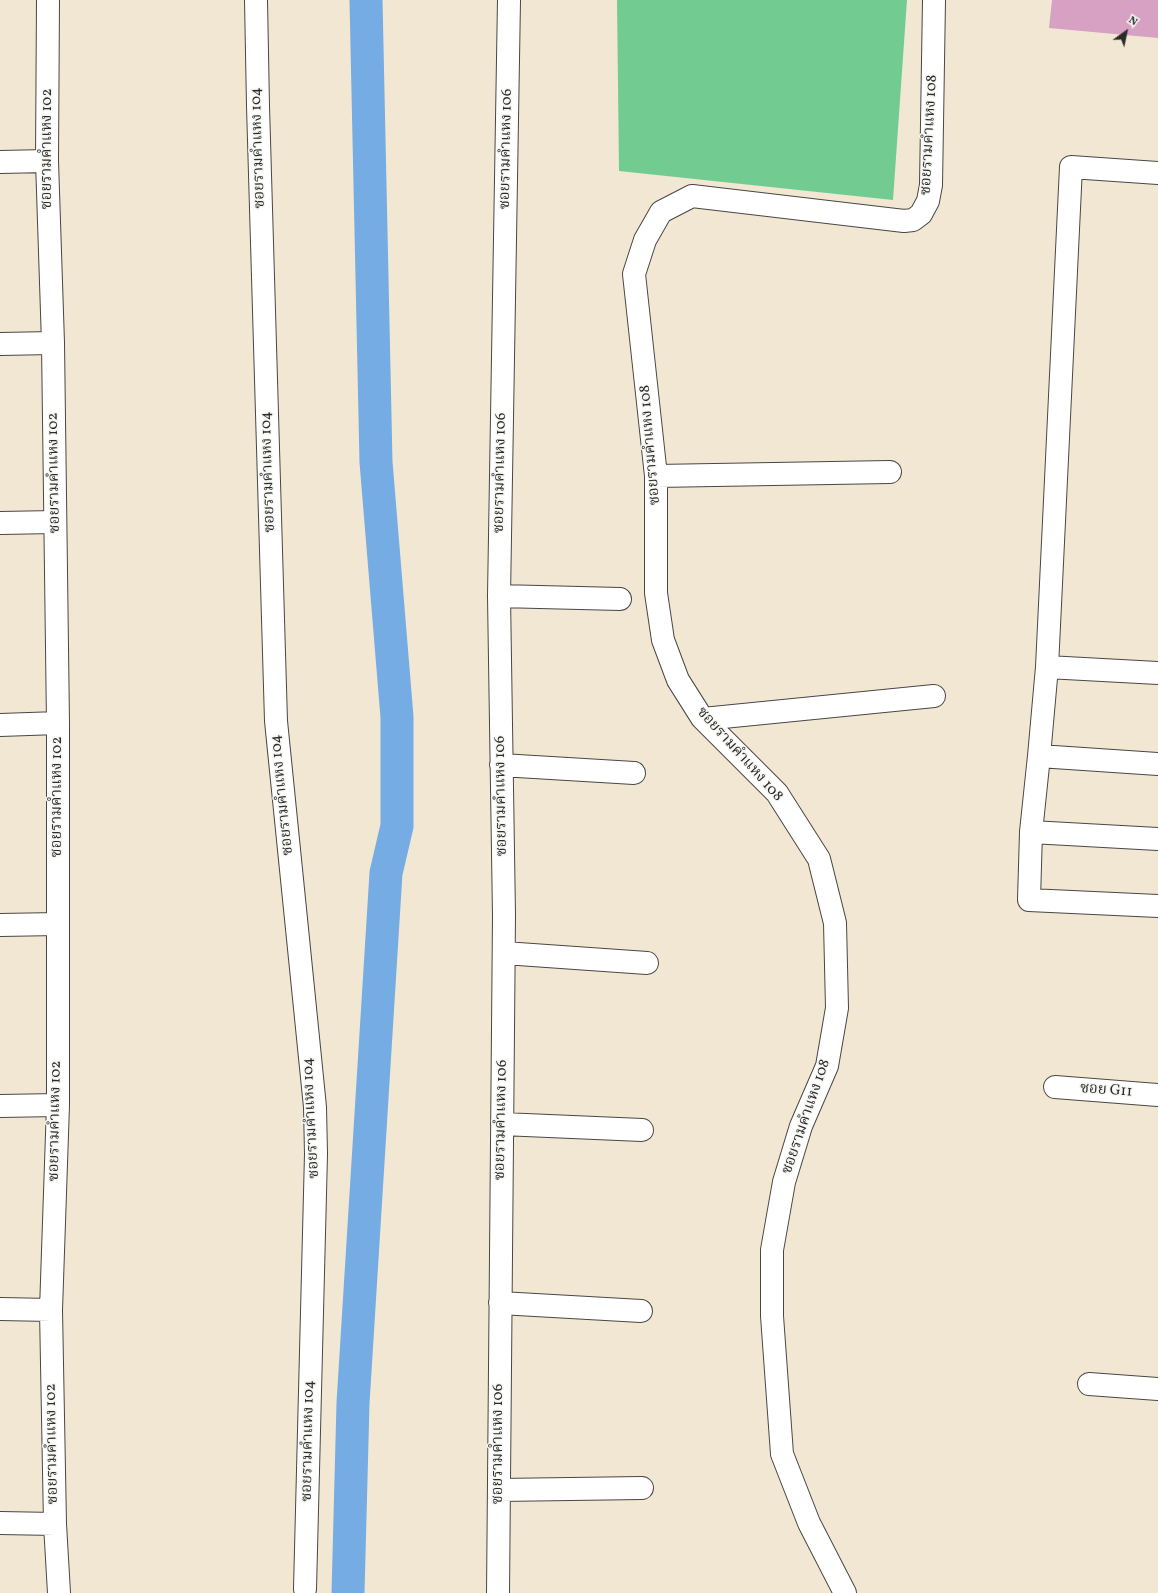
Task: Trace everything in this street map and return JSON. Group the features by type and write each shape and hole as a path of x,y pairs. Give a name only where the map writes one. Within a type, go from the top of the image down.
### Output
{"street":[{"name":"ซอยรามคําแหง 102","path":"48,0 47,160 53,343 58,723 58,1105 51,1310 55,1524 58,1593"},
{"name":"ซอยรามคําแหง 104","path":"256,0 258,122 276,721 315,1107 316,1154 305,1589"},
{"name":"ซอยรามคําแหง 106","path":"498,1593 504,953 499,596 509,0"},
{"name":"ซอยรามคำแหง 108","path":"845,1593 809,1523 782,1454 772,1316 772,1250 784,1182 801,1126 827,1066 837,1008 835,923 819,859 777,793 703,719 678,680 663,640 656,593 656,476 634,274 645,240 661,212 692,196 904,221 913,220 921,214 928,201 931,185 934,0"},
{"path":"0,162 47,160"},
{"path":"1158,173 1071,166 1047,667 1031,832 1029,900 1158,906"},
{"path":"0,344 53,343"},
{"path":"656,476 890,472"},
{"path":"0,523 55,522"},
{"path":"499,596 620,599"},
{"path":"1047,667 1158,673"},
{"path":"703,719 934,696"},
{"path":"0,725 58,723"},
{"path":"1039,756 1158,764"},
{"path":"502,765 634,773"},
{"path":"1031,832 1158,839"},
{"path":"0,925 58,924"},
{"path":"504,953 647,963"},
{"name":"ซอย G11","path":"1055,1088 1158,1095"},
{"path":"0,1106 58,1105"},
{"path":"502,1124 642,1130"},
{"path":"500,1303 641,1311"},
{"path":"0,1310 51,1310"},
{"path":"1090,1384 1158,1389"},
{"path":"499,1490 642,1488"},
{"path":"0,1523 55,1524"}],"green space":[{"path":"617,0 907,0 893,200 619,171"}],"building":[{"path":"1052,0 1158,0 1158,38 1049,28"}],"waterway":[{"path":"348,1593 353,1403 386,873 397,826 397,717 376,462 366,0"}]}
